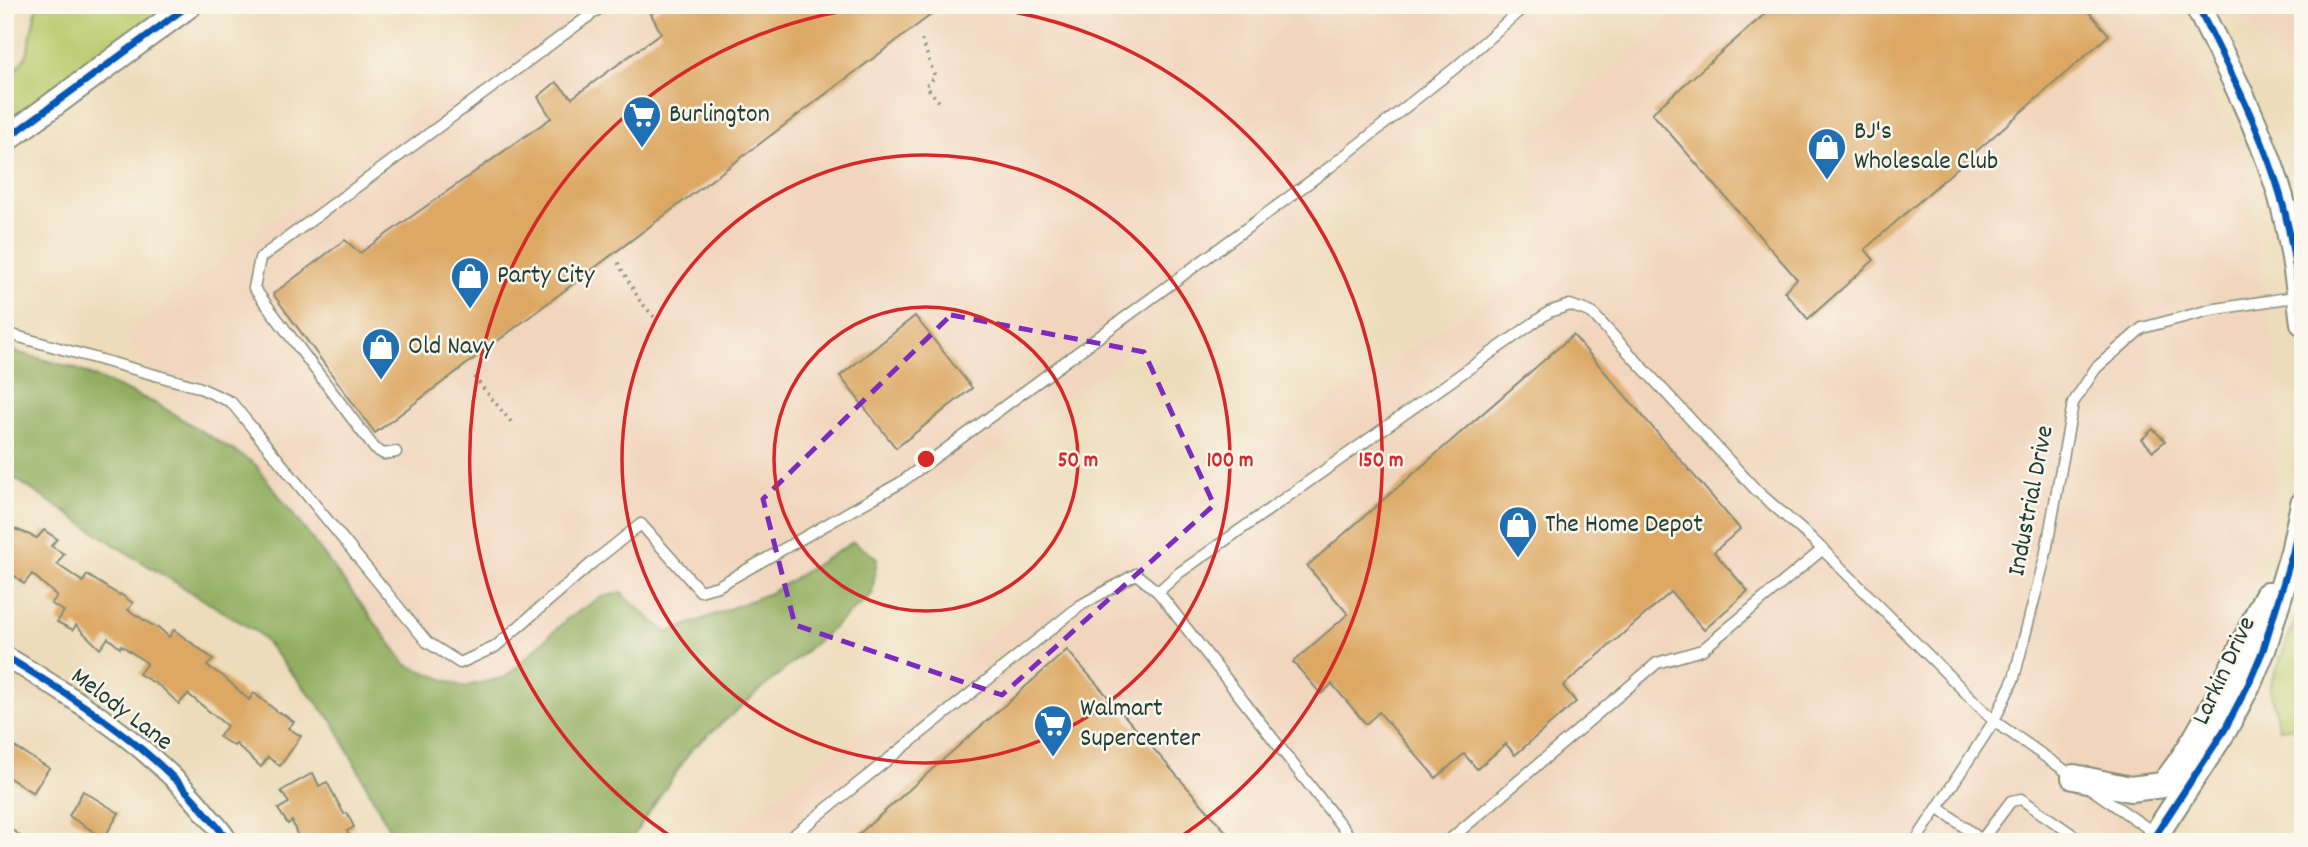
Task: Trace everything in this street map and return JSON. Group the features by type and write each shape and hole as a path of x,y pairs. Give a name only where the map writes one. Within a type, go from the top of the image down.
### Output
{"street":[{"path":"5,139 189,5"},
{"path":"2197,5 2241,92 2276,182 2296,269 2303,323"},
{"name":"Larkin Drive","path":"2154,838 2225,729 2249,683 2263,650 2281,592 2303,504"},
{"path":"2074,777 2130,789 2163,785 2212,710 2267,595 2281,592"},
{"name":"Melody Lane","path":"5,656 48,682 153,757 197,801 228,842"},
{"path":"5,838 11,842"}],"lane":[{"path":"396,452 384,454 375,449 254,288 260,258 604,5"},
{"path":"5,333 198,387 231,402 427,642 460,663 495,647 592,562 641,524 700,592 718,586 900,483 1330,167 1455,68 1526,5"},
{"name":"Industrial Drive","path":"1915,842 1994,721 2014,678 2045,556 2073,403 2096,368 2143,328 2210,310 2300,296"},
{"path":"1157,592 1191,565 1549,312 1570,305 1592,313 1757,491 1823,549 1994,721 2154,838"},
{"path":"1447,842 1657,663 1702,650 1823,549"},
{"path":"785,842 1081,605 1136,574 1157,592 1354,842"},
{"path":"1938,807 1982,841 2011,801 2021,799 2076,837 2078,842"}],"path":[{"path":"922,40 935,77 926,86 940,103"},
{"path":"618,263 640,301 656,319"},
{"path":"474,377 512,423"}],"highlighted area":[{"path":"951,315 1144,352 1214,505 1002,695 795,625 763,499"}],"shaded area":[{"path":"553,5 1571,5 1408,144 493,831 124,334"},
{"path":"1686,5 2170,5 2245,170 2277,367 2276,516 2216,689 2123,842 714,842 1176,496 1543,265 1528,137"},
{"path":"2235,5 2303,5 2303,92 2239,14"}],"green space":[{"path":"37,5 180,5 5,123 5,84 27,55"},
{"path":"5,349 74,368 157,404 255,464 407,665 463,687 506,677 567,619 601,597 621,593 667,633 770,593 853,542 877,558 872,594 692,749 629,842 396,842 333,722 258,633 127,553 5,472"},
{"path":"2303,598 2303,726 2279,729 2270,687"}],"building":[{"path":"664,5 944,5 375,433 273,294 345,240 360,253 551,118 538,97 556,82 572,98 661,33 651,14"},
{"name":"BJ's Wholesale Club","path":"1775,5 2083,5 2109,35 1865,249 1874,260 1808,319 1784,291 1797,279 1652,113"},
{"path":"915,316 972,388 896,448 840,376"},
{"name":"The Home Depot","path":"1573,335 1740,529 1714,552 1748,591 1704,630 1671,592 1563,686 1576,702 1515,755 1506,744 1477,769 1464,754 1436,778 1379,712 1366,724 1332,684 1321,694 1293,662 1348,614 1307,566"},
{"path":"2153,429 2165,441 2153,451 2142,439"},
{"path":"5,525 37,538 44,530 57,539 51,546 64,554 57,564 83,582 87,575 120,594 133,603 128,610 158,627 169,637 174,630 213,659 207,666 223,676 249,700 254,693 294,722 288,728 301,736 280,766 268,757 261,767 236,744 234,746 219,737 227,726 188,694 179,704 161,687 139,674 147,663 121,645 120,648 108,638 100,649 76,625 73,630 57,622 64,611 51,604 57,596 32,574 24,584 5,567"},
{"name":"Walmart Supercenter","path":"1067,650 1235,842 850,842"},
{"path":"13,746 49,768 33,793 5,775 5,758"},
{"path":"313,773 319,786 327,782 344,814 347,813 354,827 347,831 353,842 300,842 292,821 288,824 278,809 289,803 281,791"},
{"path":"83,791 119,813 104,838 69,816"}],"cycle path":[{"path":"5,140 189,5"},
{"path":"2197,5 2250,114 2276,181 2290,233 2303,323"},
{"path":"2151,842 2225,729 2249,683 2263,650 2293,552 2303,504"},
{"path":"5,656 87,708 140,748 187,792 228,842"}],"place":[{"name":"Burlington","path":"642,149"},
{"name":"BJ's Wholesale Club","path":"1827,181"},
{"name":"Party City","path":"470,310"},
{"name":"Old Navy","path":"381,381"},
{"name":"The Home Depot","path":"1518,559"},
{"name":"Walmart Supercenter","path":"1053,758"}]}
